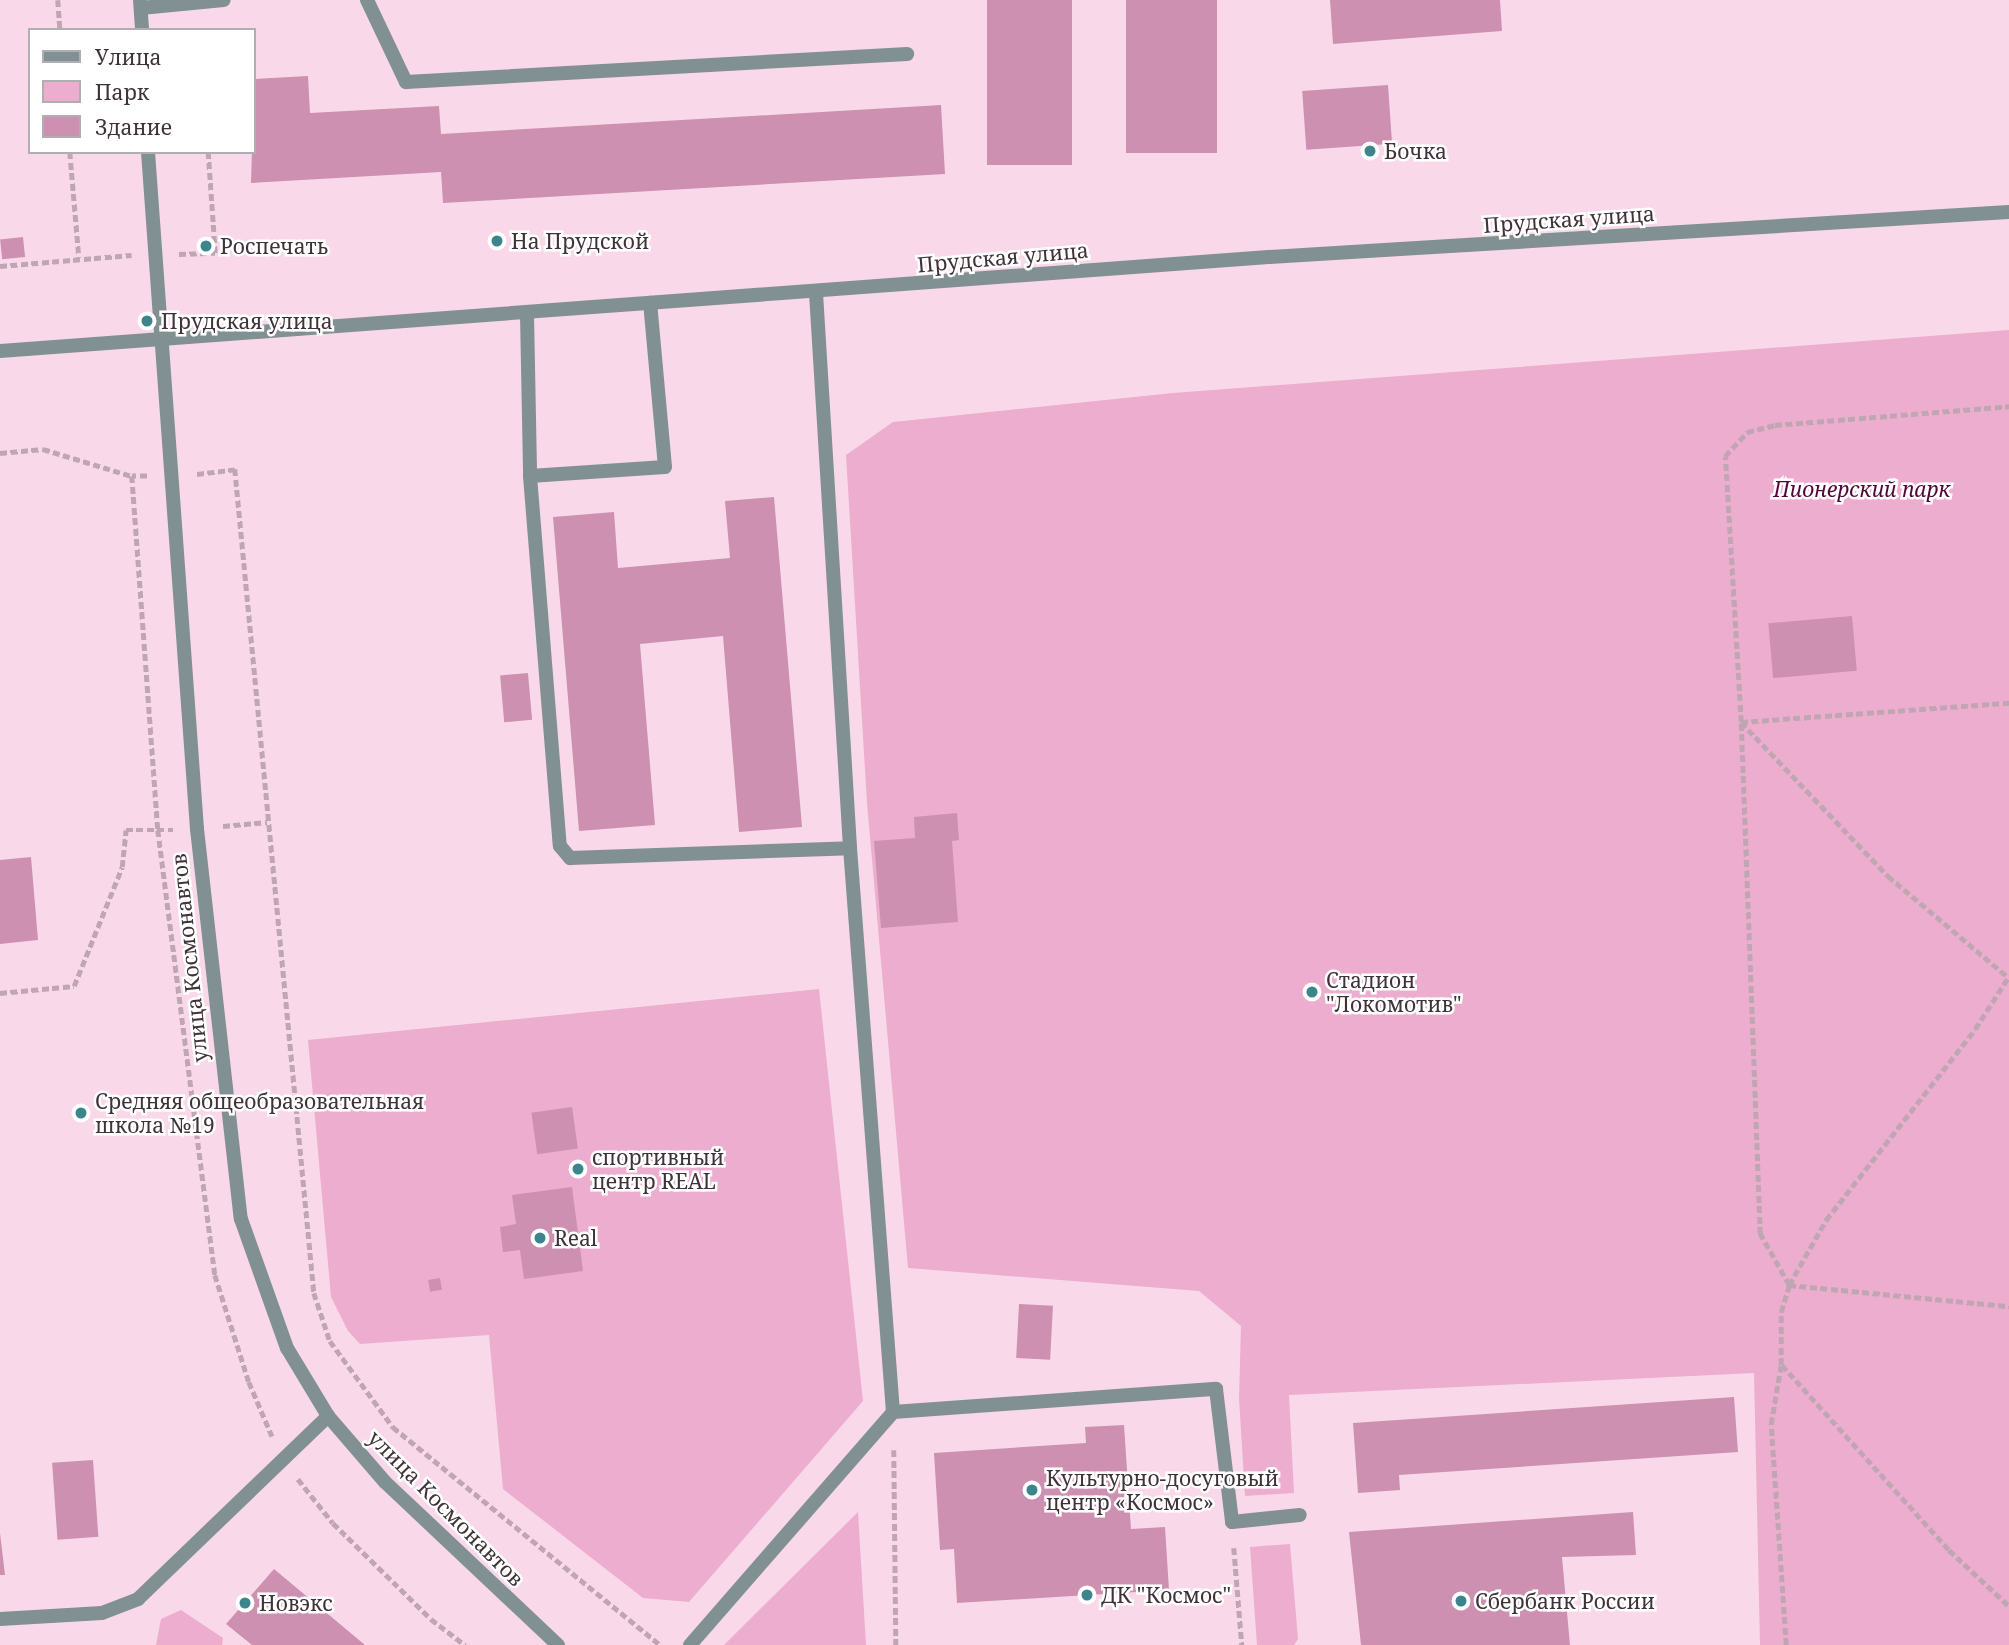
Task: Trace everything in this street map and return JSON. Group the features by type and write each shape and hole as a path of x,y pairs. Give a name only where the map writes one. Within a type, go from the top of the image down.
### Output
{"street":[{"path":"142,28 141,4 224,0"},
{"path":"366,0 406,82 907,54"},
{"name":"улица Космонавтов","path":"148,154 159,338 197,829 241,1219 287,1348 328,1416 403,1500 558,1645"},
{"name":"Прудская улица","path":"0,351 816,293 1269,257 2009,212"},
{"path":"816,293 850,848 893,1412"},
{"path":"530,476 665,467 650,303"},
{"path":"527,314 530,476 560,846 570,858 850,848"},
{"path":"690,1645 893,1412 1216,1389 1232,1521 1300,1515"},
{"path":"0,1619 102,1613 138,1600 328,1416"}],"path":[{"path":"58,0 60,28"},
{"path":"70,154 79,258"},
{"path":"1788,1286 1760,1234 1741,722 1725,456 1746,432 1775,425 2009,406"},
{"path":"0,453 43,449 132,476"},
{"path":"235,469 314,1293 330,1340 393,1426 660,1645"},
{"path":"1741,722 2009,703"},
{"path":"1741,722 1888,876 2009,977 1975,1029 1826,1220 1788,1286 1781,1312 1781,1365 1771,1424 1786,1645"},
{"path":"0,993 74,986 122,867 126,830 197,829 267,822"},
{"path":"1788,1286 2009,1306"},
{"path":"1781,1365 1950,1550 2009,1606"},
{"path":"893,1412 896,1645"},
{"path":"1232,1521 1242,1645"}],"green space":[{"name":"Стадион \"Локомотив\"","path":"2009,330 2009,1645 1760,1645 1754,1373 1289,1395 1294,1493 1245,1496 1239,1398 1241,1326 1199,1291 908,1268 867,803 846,455 893,422 1173,393"},
{"name":"спортивный центр REAL","path":"819,989 863,1401 689,1602 643,1598 503,1489 489,1335 360,1344 348,1331 331,1297 308,1040"},
{"path":"858,1512 866,1645 724,1645"},
{"path":"1290,1544 1298,1639 1294,1645 1257,1645 1250,1547"},
{"path":"181,1610 223,1638 222,1645 156,1645 161,1619"}],"building":[{"path":"987,0 1072,0 1072,165 987,165"},
{"path":"1126,0 1217,0 1217,153 1126,153"},
{"path":"1330,0 1500,0 1502,31 1333,44"},
{"path":"308,76 310,113 439,106 441,134 941,105 945,174 443,203 441,172 251,183 252,154 256,154 256,79"},
{"path":"1388,85 1392,144 1306,150 1302,91"},
{"path":"23,237 25,257 2,259 0,239"},
{"path":"774,497 802,827 739,832 723,636 640,644 655,825 579,831 553,517 614,512 618,568 730,558 725,501"},
{"path":"1852,616 1857,671 1773,678 1768,623"},
{"path":"528,673 532,720 504,722 500,675"},
{"path":"957,813 959,840 952,841 958,922 881,928 874,841 915,838 914,817"},
{"path":"31,857 38,940 0,944 0,860"},
{"path":"572,1107 578,1149 537,1154 531,1113"},
{"name":"Real","path":"572,1187 583,1271 524,1279 520,1250 503,1252 500,1227 516,1224 512,1195"},
{"path":"440,1278 442,1290 430,1292 428,1280"},
{"path":"1019,1304 1053,1306 1050,1360 1016,1358"},
{"path":"1734,1397 1738,1452 1399,1475 1400,1490 1358,1493 1353,1423"},
{"name":"Культурно-досуговый центр «Космос»","path":"1124,1425 1131,1529 1165,1527 1169,1590 957,1603 954,1549 940,1550 934,1453 1086,1443 1085,1427"},
{"path":"93,1460 98,1537 57,1540 52,1463"},
{"name":"Сбербанк России","path":"1633,1512 1636,1555 1562,1557 1570,1645 1361,1645 1349,1532"},
{"path":"0,1533 5,1575 0,1575"},
{"path":"274,1569 365,1645 252,1645 226,1624"}],"place":[{"name":"Бочка","path":"1370,151"},
{"name":"На Прудской","path":"497,241"},
{"name":"Роспечать","path":"206,246"},
{"name":"Прудская улица","path":"147,321"},
{"name":"Стадион \"Локомотив\"","path":"1312,992"},
{"name":"Средняя общеобразовательная школа №19","path":"81,1113"},
{"name":"спортивный центр REAL","path":"578,1169"},
{"name":"Real","path":"540,1238"},
{"name":"Культурно-досуговый центр «Космос»","path":"1032,1490"},
{"name":"ДК \"Космос\"","path":"1087,1595"},
{"name":"Сбербанк России","path":"1461,1601"},
{"name":"Новэкс","path":"245,1603"}],"park label":[{"name":"Пионерский парк","path":"1862,489"}]}
